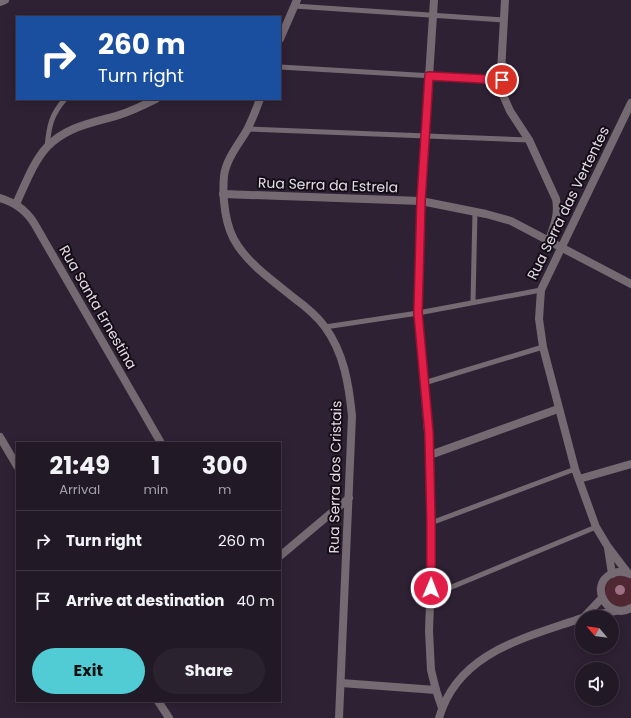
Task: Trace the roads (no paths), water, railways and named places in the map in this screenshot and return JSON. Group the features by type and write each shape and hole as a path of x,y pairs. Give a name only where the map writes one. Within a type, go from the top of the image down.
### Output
{"street":[{"path":"0,2 5,0"},
{"path":"434,0 421,201 418,313 430,454 431,523 429,631 431,670 442,708"},
{"path":"506,0 502,80 503,94 510,111 529,140 556,199 557,218 549,240"},
{"path":"281,37 296,3"},
{"path":"16,204 34,167 46,148 58,137 77,126 120,114 154,100"},
{"name":"Rua Serra dos Cristais","path":"260,100 247,129 231,156 224,174 223,194 228,225 237,246 252,262 305,307 325,327 341,359 349,384 352,416 339,718"},
{"name":"Rua Serra das Vertentes","path":"629,573 608,547 596,527 578,479 558,409 543,347 539,319 541,290 560,247 631,103"},
{"name":"Rua Serra da Estrela","path":"223,194 421,201 475,212 511,221 631,284"},
{"name":"Rua Santa Ernestina","path":"0,198 16,204 27,213 34,223 160,442"},
{"path":"430,454 558,409"},
{"path":"0,437 16,464"},
{"path":"578,479 631,464"},
{"path":"281,555 349,498"},
{"name":"Rua Serra das Vertentes","path":"608,547 612,574"},
{"path":"613,610 602,598 601,586 604,580 612,574 621,571 629,573"},
{"path":"591,610 602,598"},
{"path":"619,611 631,608"},
{"path":"439,718 442,708 456,683 474,664 494,651 575,620"},
{"path":"341,683 436,690"},
{"path":"159,702 169,718"}],"lane":[{"path":"296,3 504,20"},
{"path":"281,67 502,80"},
{"path":"46,148 49,129 55,111 64,100"},
{"path":"247,129 529,140"},
{"path":"473,302 475,212"},
{"path":"325,327 418,313 541,290"},
{"path":"424,383 543,347"},
{"path":"431,523 575,469"},
{"path":"430,596 596,527"}]}
